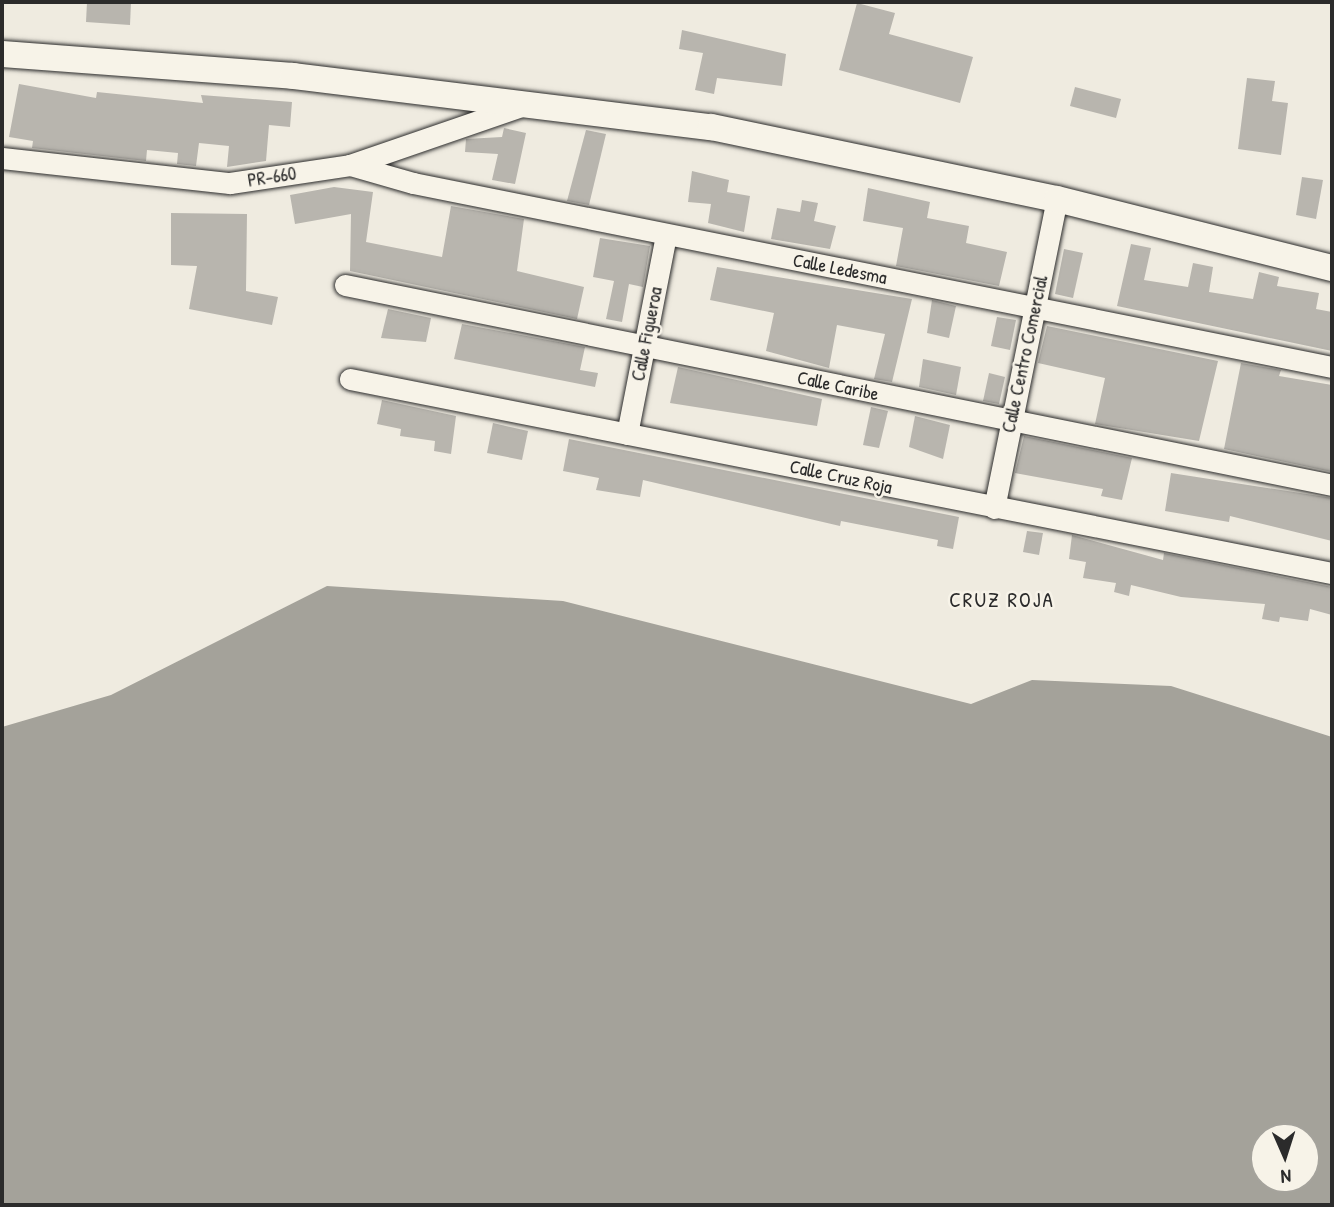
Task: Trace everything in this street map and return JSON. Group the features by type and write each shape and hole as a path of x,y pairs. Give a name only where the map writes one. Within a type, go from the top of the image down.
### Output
{"main road":[{"path":"2,54 146,61 532,102 711,127 1057,200 1332,268"}],"street":[{"name":"PR-660","path":"2,158 230,183 350,165 532,102"},
{"name":"Calle Ledesma","path":"350,165 666,235 1332,367"},
{"name":"Calle Centro Comercial","path":"994,508 1057,200"},
{"name":"Calle Figueroa","path":"627,434 666,235"},
{"name":"Calle Caribe","path":"345,285 1332,485"},
{"name":"Calle Cruz Roja","path":"350,379 1332,573"}],"shaded area":[{"path":"327,586 563,601 971,704 1032,680 1171,686 1332,737 1332,1205 2,1205 2,727 111,695"}],"building":[{"path":"87,2 131,2 130,25 86,22"},
{"path":"857,3 895,13 889,34 973,57 960,103 839,70"},
{"path":"682,30 786,54 782,86 717,78 714,94 695,90 703,53 679,49"},
{"path":"1247,78 1275,81 1272,101 1288,103 1281,155 1238,149"},
{"path":"19,84 96,98 97,92 203,103 201,95 292,102 290,127 269,125 266,161 227,167 229,146 199,143 196,166 177,164 178,153 147,150 146,161 32,148 33,141 9,137"},
{"path":"1075,87 1121,99 1116,118 1070,106"},
{"path":"504,128 526,133 515,184 492,180 498,154 465,152 466,139 502,137"},
{"path":"586,130 606,134 589,205 567,201"},
{"path":"692,171 729,180 727,192 750,196 744,232 708,223 711,204 688,202"},
{"path":"1302,177 1323,180 1316,219 1296,215"},
{"path":"334,187 373,192 366,242 442,257 451,206 524,219 517,271 584,287 577,319 350,271 351,214 295,224 290,195"},
{"path":"868,188 930,202 927,218 969,226 966,243 1007,252 999,286 896,266 903,228 863,221"},
{"path":"802,200 818,203 814,221 836,226 830,249 771,239 777,208 800,212"},
{"path":"171,213 247,214 246,291 278,297 272,325 189,309 197,266 171,265"},
{"path":"600,238 650,246 643,287 629,284 622,322 606,319 614,281 593,277"},
{"path":"1131,244 1151,248 1144,280 1188,287 1193,263 1213,267 1209,292 1253,299 1259,272 1279,277 1277,286 1319,293 1316,309 1332,312 1332,351 1117,306"},
{"path":"1064,249 1083,253 1073,298 1055,294"},
{"path":"717,267 912,299 892,382 874,379 885,334 837,325 829,368 766,351 774,313 710,300"},
{"path":"932,300 956,306 949,338 927,333"},
{"path":"388,309 431,318 426,342 381,338"},
{"path":"997,317 1016,320 1010,350 991,346"},
{"path":"462,324 585,347 580,370 598,373 595,387 454,359"},
{"path":"1047,326 1218,361 1199,441 1095,424 1105,378 1038,363"},
{"path":"923,359 961,367 956,395 919,387"},
{"path":"1241,363 1281,370 1279,376 1332,385 1332,472 1224,449"},
{"path":"678,367 822,399 817,426 670,403"},
{"path":"989,373 1005,377 999,404 983,401"},
{"path":"382,400 456,416 451,454 434,451 435,441 400,436 401,429 377,424"},
{"path":"871,407 888,411 879,448 863,445"},
{"path":"915,416 950,425 943,459 909,447"},
{"path":"493,423 528,431 522,460 487,453"},
{"path":"1024,436 1132,458 1122,500 1101,496 1103,489 1015,473"},
{"path":"569,439 959,517 953,549 937,546 938,540 841,521 840,526 643,480 640,497 596,490 599,478 563,471"},
{"path":"1171,473 1332,498 1332,541 1230,516 1229,522 1165,511"},
{"path":"1027,531 1043,533 1039,555 1023,552"},
{"path":"1072,535 1163,560 1164,553 1332,587 1332,615 1310,609 1308,621 1280,617 1279,622 1262,619 1265,604 1181,597 1131,585 1129,596 1114,592 1116,583 1083,578 1086,562 1069,559"}],"district":[{"name":"CRUZ ROJA","path":"1002,600"}]}
